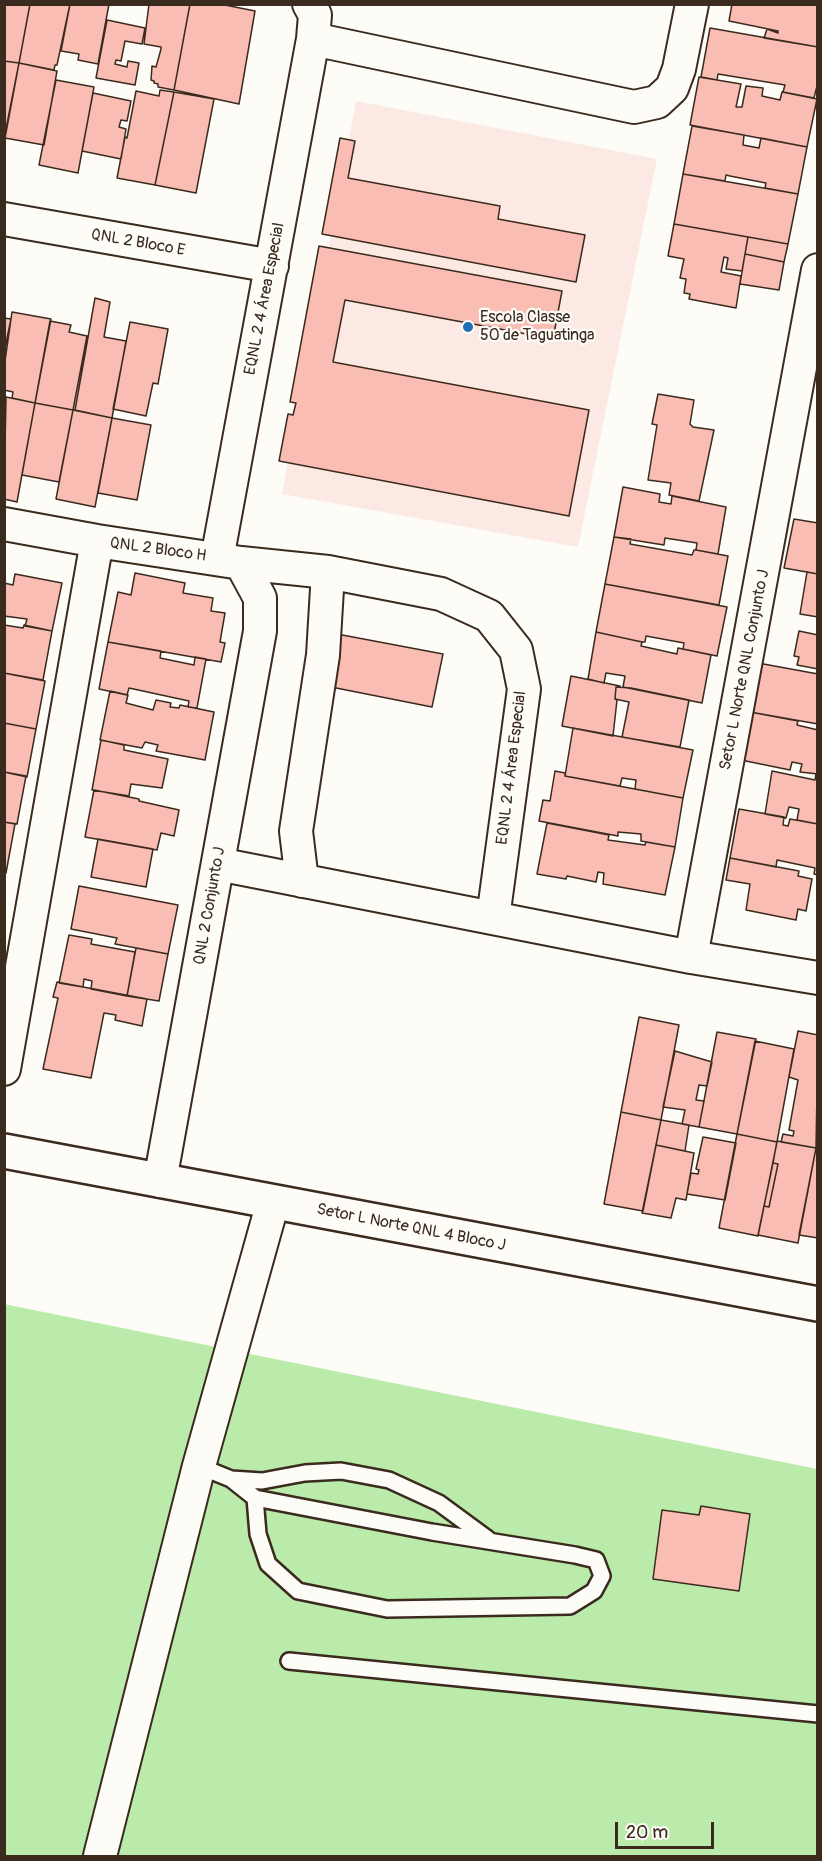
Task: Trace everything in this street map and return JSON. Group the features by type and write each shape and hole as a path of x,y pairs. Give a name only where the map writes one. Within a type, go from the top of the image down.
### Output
{"street":[{"name":"EQNL 2 4 Área Especial","path":"493,918 524,689 516,650 489,616 441,594 328,572 229,561 272,266 313,20 634,107 657,102 672,88 679,69 692,4"},
{"name":"QNL 2 Bloco E","path":"4,219 272,266"},
{"name":"Setor L Norte QNL Conjunto J","path":"691,957 808,384 818,270"},
{"name":"QNL 2 Bloco H","path":"4,524 229,561"},
{"path":"4,1070 97,541"},
{"name":"QNL 2 Conjunto J","path":"160,1181 260,631 260,598 229,561"},
{"path":"302,880 296,831 323,655 328,572"},
{"path":"218,864 691,957 818,978"},
{"name":"Setor L Norte QNL 4 Bloco J","path":"4,1151 818,1304"},
{"path":"101,1856 199,1466 273,1202"}],"lane":[{"path":"199,1466 231,1479 255,1498 596,1560 602,1576 594,1591 570,1606 387,1609 298,1591 268,1564 258,1534 255,1498"},
{"path":"231,1479 262,1481 305,1473 341,1472 389,1480 439,1503 492,1542"},
{"path":"289,1661 818,1714"}],"shaded area":[{"name":"Escola Classe 50 de Taguatinga","path":"356,101 657,159 578,547 282,494"}],"green space":[{"path":"4,1304 817,1469 817,1856 5,1856"}],"building":[{"path":"4,4 30,4 19,63 4,61"},
{"path":"30,4 70,4 54,70 19,63"},
{"path":"70,4 109,4 98,64 78,60 79,54 61,51"},
{"path":"149,4 190,4 174,90 158,87 158,84 151,80 152,66 156,67 161,47 144,44"},
{"path":"190,4 220,4 255,11 239,104 174,90"},
{"path":"732,4 818,4 818,47 764,38 767,29 778,33 778,31 729,21"},
{"path":"107,20 145,28 142,44 125,41 121,61 116,60 115,64 127,67 128,61 139,63 135,85 96,78"},
{"path":"710,28 818,47 818,82 814,98 783,92 785,85 718,74 717,80 701,77"},
{"path":"4,61 19,63 4,139"},
{"path":"19,63 57,71 44,145 5,138"},
{"path":"699,77 741,84 736,107 742,107 746,86 763,88 762,96 780,100 782,92 817,99 807,147 690,125"},
{"path":"56,80 94,87 78,173 39,165"},
{"path":"160,90 174,92 155,185 117,178 136,91 159,96"},
{"path":"174,92 214,99 196,193 155,185"},
{"path":"93,93 131,101 127,121 121,120 119,127 126,129 121,159 82,151"},
{"path":"692,126 744,135 743,145 759,148 761,138 807,147 798,194 765,188 766,183 726,175 725,181 683,174"},
{"path":"340,138 355,141 348,178 500,206 498,219 585,235 576,282 322,234"},
{"path":"683,174 798,194 788,244 674,224"},
{"path":"674,224 748,237 742,271 726,269 728,258 724,257 721,272 741,276 736,308 689,299 690,294 684,293 686,279 680,278 684,259 668,256"},
{"path":"748,237 788,244 784,262 745,254"},
{"path":"319,246 562,291 553,339 345,300 333,362 589,410 569,516 279,461 288,414 293,415 296,403 290,402"},
{"path":"745,254 784,262 779,290 740,284"},
{"path":"95,298 110,302 104,337 126,341 112,418 75,410"},
{"path":"12,312 51,319 35,403 12,398 13,392 4,390 4,368"},
{"path":"4,318 11,319 4,353"},
{"path":"50,321 71,325 69,332 87,336 73,410 35,403"},
{"path":"130,322 168,329 158,384 153,383 146,416 113,409"},
{"path":"658,394 694,400 690,424 693,427 714,430 699,501 669,495 671,483 648,480 657,425 652,424"},
{"path":"6,397 35,403 17,502 4,499"},
{"path":"35,403 73,410 59,482 22,475"},
{"path":"73,410 112,418 95,507 56,499"},
{"path":"112,418 151,425 137,500 98,493"},
{"path":"623,487 660,494 659,502 671,504 672,496 726,507 718,554 696,550 697,543 665,538 664,545 614,537"},
{"path":"794,519 818,523 818,574 784,568"},
{"path":"614,537 631,539 630,544 692,555 696,550 728,556 719,605 605,584"},
{"path":"807,572 818,574 818,617 800,614"},
{"path":"135,573 185,583 183,593 213,598 211,611 225,613 220,642 225,643 221,662 108,642 118,592 131,595"},
{"path":"15,574 62,583 52,631 25,626 27,619 4,616 4,583 13,585"},
{"path":"605,584 727,607 717,656 683,649 684,643 646,636 645,642 642,642 596,632"},
{"path":"4,625 23,628 24,625 52,631 43,680 4,673"},
{"path":"799,631 818,635 818,669 797,665 799,657 794,656"},
{"path":"596,632 642,642 641,646 677,654 678,648 711,655 702,703 623,687 625,676 606,673 604,683 588,679"},
{"path":"337,634 443,654 432,707 326,686"},
{"path":"108,642 161,651 160,658 194,665 195,657 206,659 197,708 188,707 189,701 129,688 127,695 99,689"},
{"path":"758,663 818,674 818,724 750,712"},
{"path":"4,673 45,681 36,729 4,723"},
{"path":"571,676 620,686 616,687 613,736 562,726"},
{"path":"616,687 689,700 680,747 622,737 629,702 615,699"},
{"path":"110,691 128,695 126,703 153,710 156,700 171,703 170,707 179,708 180,705 214,712 205,760 156,751 158,745 145,742 142,748 100,740"},
{"path":"750,712 798,721 797,725 818,730 818,774 800,772 802,764 792,762 790,770 741,760"},
{"path":"4,723 36,729 27,777 4,772"},
{"path":"573,728 693,750 683,798 635,789 636,780 622,778 620,786 565,776"},
{"path":"101,740 124,745 124,750 168,759 162,788 131,784 129,796 92,790"},
{"path":"555,771 565,773 565,776 683,798 675,847 641,841 641,834 618,832 618,836 539,821 543,800 550,801"},
{"path":"772,771 815,780 818,774 818,824 797,820 799,809 789,807 786,818 765,814"},
{"path":"4,772 26,776 17,824 4,822"},
{"path":"94,790 179,810 174,836 161,833 157,850 85,837"},
{"path":"739,809 784,817 783,825 788,826 790,819 818,824 818,875 814,874 815,868 777,860 776,867 730,858"},
{"path":"4,822 15,824 6,873 4,873"},
{"path":"547,823 609,835 608,840 645,845 646,842 675,847 665,895 603,884 604,873 598,872 596,882 567,876 566,879 537,874"},
{"path":"98,839 153,849 146,887 91,877"},
{"path":"730,858 799,871 798,876 812,879 806,911 798,909 796,920 746,910 750,884 726,880"},
{"path":"79,886 178,905 168,954 115,944 117,938 71,929"},
{"path":"69,935 92,939 91,944 135,952 127,996 91,989 92,981 84,979 83,987 59,983"},
{"path":"136,948 168,954 159,1001 127,996"},
{"path":"57,982 147,999 142,1026 115,1020 116,1015 104,1013 91,1078 43,1069 58,998 53,997"},
{"path":"639,1017 679,1025 661,1120 621,1112"},
{"path":"798,1031 818,1035 816,1148 781,1142 783,1134 793,1136 794,1131 789,1130 798,1080 789,1077"},
{"path":"717,1032 756,1039 737,1134 699,1127"},
{"path":"755,1041 794,1049 777,1142 737,1134"},
{"path":"675,1051 712,1062 707,1086 699,1085 696,1100 704,1101 699,1127 682,1124 685,1110 663,1107"},
{"path":"621,1112 661,1120 643,1211 604,1204"},
{"path":"661,1120 689,1125 685,1151 656,1145"},
{"path":"737,1134 777,1142 758,1236 719,1228"},
{"path":"703,1137 736,1143 725,1200 687,1194 691,1173 698,1174 699,1170 696,1169"},
{"path":"777,1141 816,1148 798,1243 758,1235 764,1206 769,1207 778,1164 773,1163"},
{"path":"656,1145 694,1153 686,1200 676,1198 671,1218 642,1213"},
{"path":"816,1148 818,1148 818,1238 799,1235"},
{"path":"773,1163 778,1164 769,1207 764,1206"},
{"path":"701,1506 750,1514 739,1591 653,1579 662,1510 699,1515"}],"place":[{"name":"Escola Classe 50 de Taguatinga","path":"468,327"}]}
